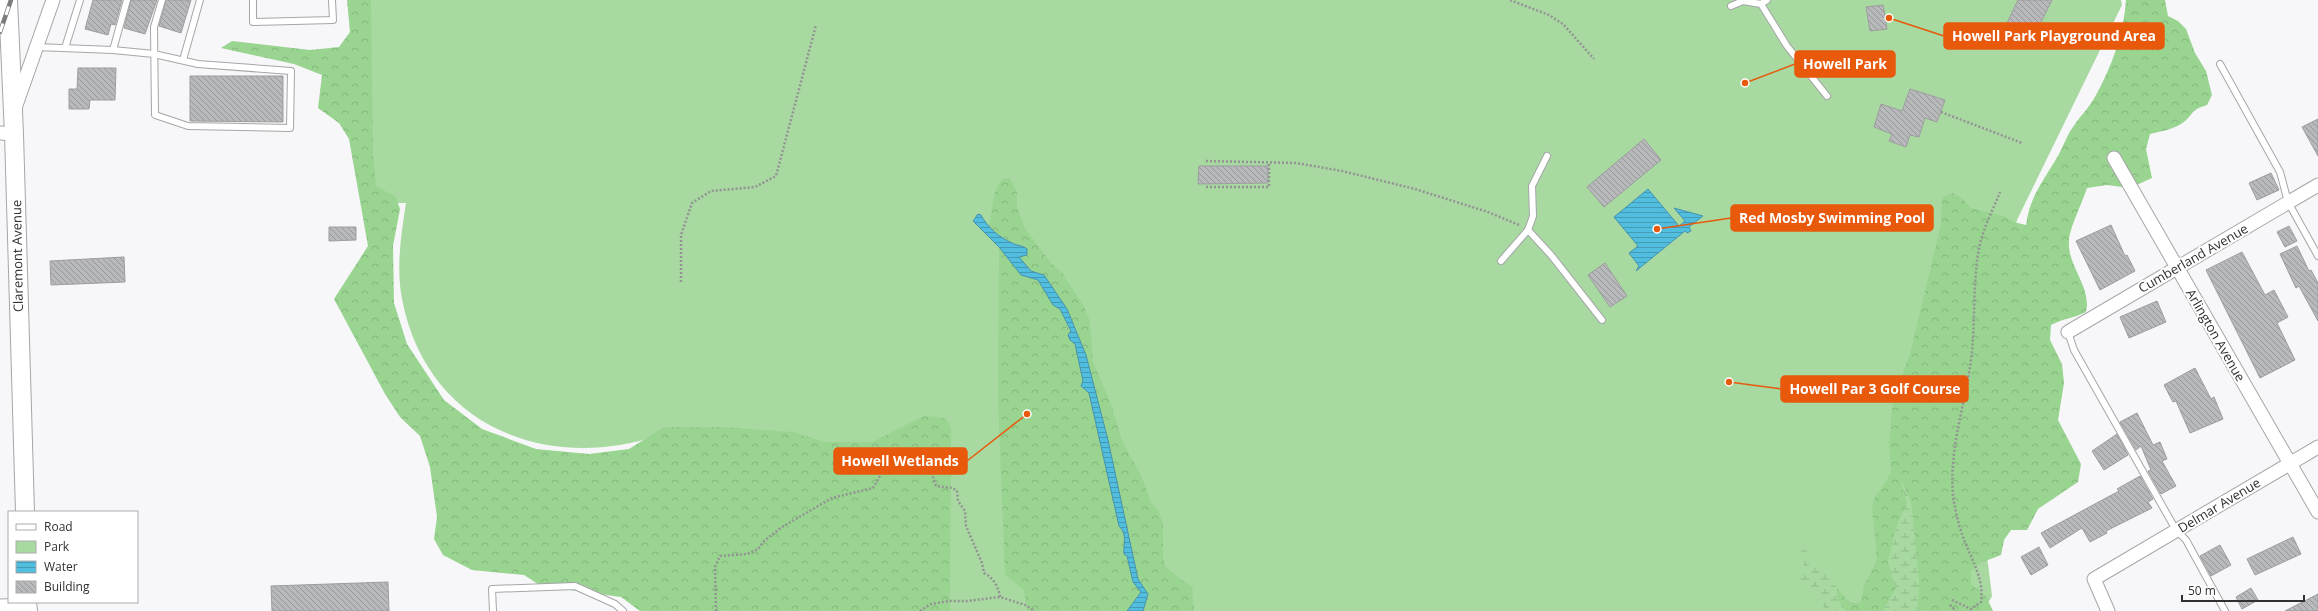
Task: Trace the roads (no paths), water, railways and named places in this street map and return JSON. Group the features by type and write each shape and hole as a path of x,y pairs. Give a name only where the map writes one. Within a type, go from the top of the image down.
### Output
{"street":[{"name":"Claremont Avenue","path":"8,0 14,112 7,134 24,511"},
{"path":"14,112 53,0"},
{"name":"Arlington Avenue","path":"2114,158 2318,512"},
{"name":"Cumberland Avenue","path":"2068,332 2176,267 2318,185"},
{"name":"Delmar Avenue","path":"2108,611 2094,579 2318,447"},
{"path":"0,606 28,606"}],"lane":[{"path":"66,48 80,0"},
{"path":"113,50 127,0"},
{"path":"36,47 113,50 154,54 198,64 291,71 290,128 188,126 155,115 154,54 154,27 162,0"},
{"path":"183,60 200,0"},
{"path":"253,0 253,22 333,20 332,0"},
{"path":"1731,6 1743,0 1764,2 1787,46 1827,96"},
{"path":"2220,64 2280,172 2288,202 2318,256"},
{"path":"1501,261 1528,230 1533,216 1532,186 1547,156"},
{"path":"1528,230 1551,255 1602,320"},
{"path":"2068,332 2074,350 2176,530 2186,540 2225,611"},
{"path":"493,611 492,589 575,586 615,604 623,611"}],"water":[{"path":"1648,189 1679,226 1685,221 1674,208 1703,216 1689,227 1691,231 1687,233 1685,231 1636,271 1639,266 1629,253 1638,246 1614,217"},
{"path":"978,214 981,215 990,228 998,235 1027,249 1027,255 1019,257 1031,271 1044,275 1067,309 1086,355 1108,440 1138,579 1148,594 1143,611 1127,611 1141,592 1133,582 1127,556 1124,554 1124,536 1122,529 1119,526 1089,393 1081,386 1083,381 1075,344 1070,340 1068,335 1071,331 1060,309 1053,305 1038,280 1021,275 999,247 973,221"}],"railway":[{"path":"0,32 11,0"}],"place":[{"name":"Howell Park Playground Area","path":"1889,18"},
{"name":"Howell Park","path":"1745,83"},
{"name":"Red Mosby Swimming Pool","path":"1657,229"},
{"name":"Howell Par 3 Golf Course","path":"1729,382"},
{"name":"Howell Wetlands","path":"1027,414"}]}
